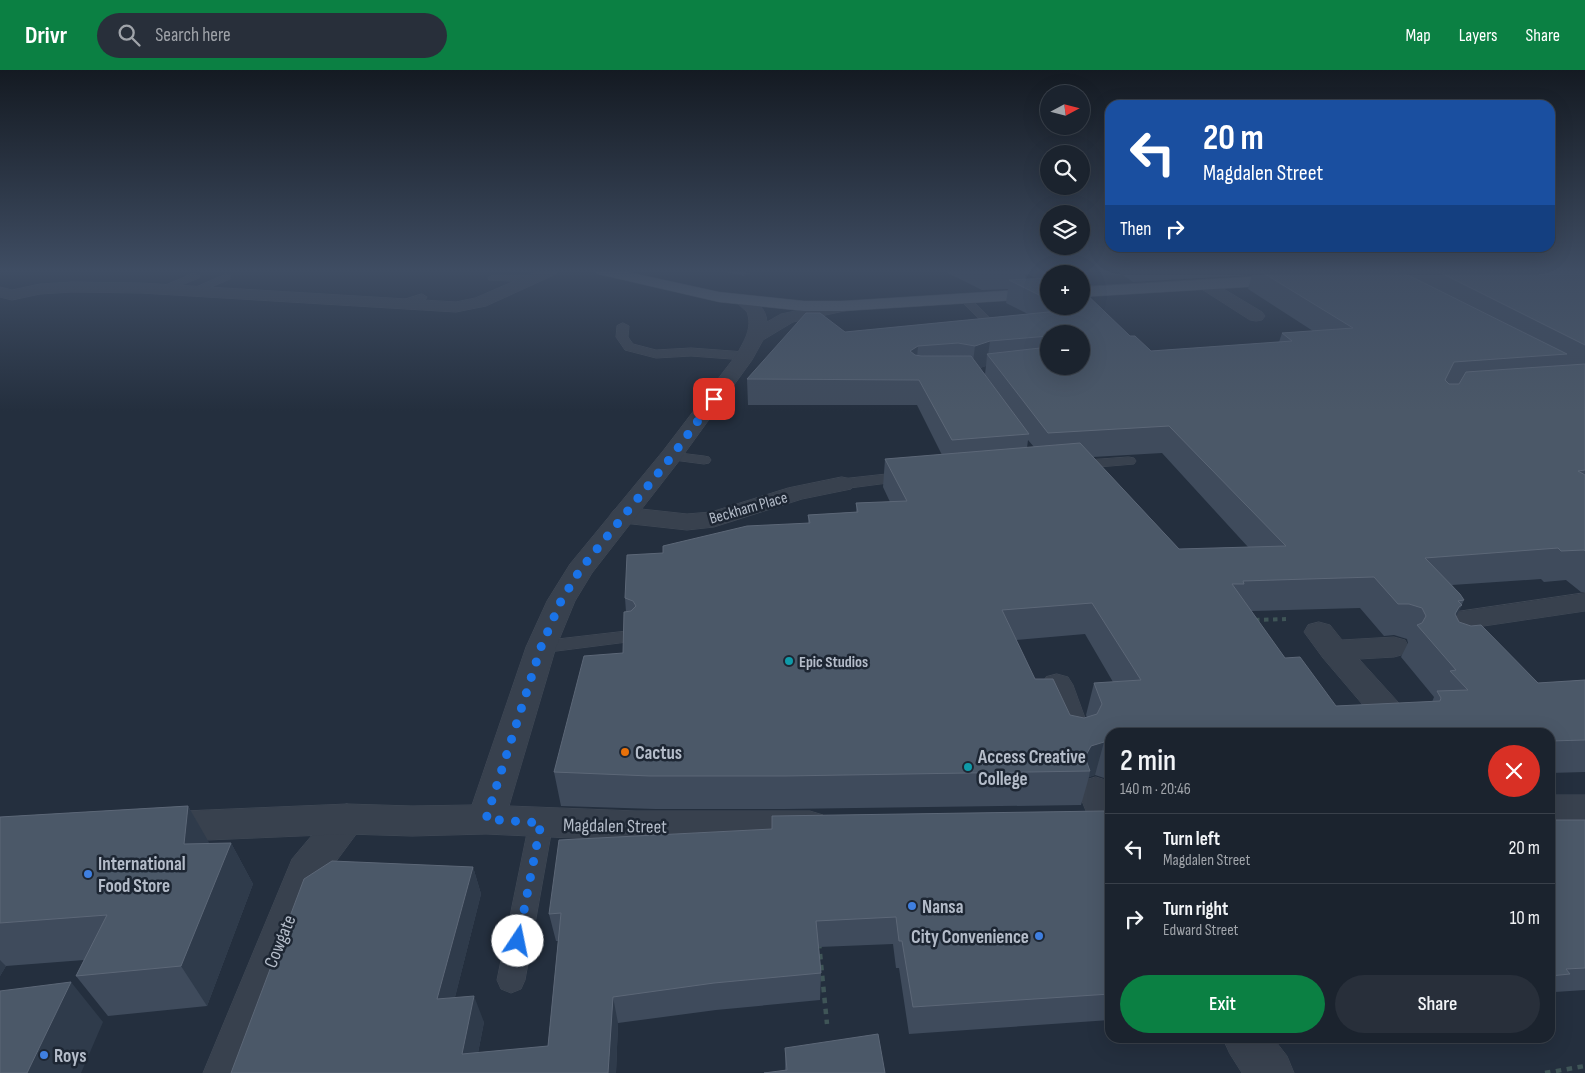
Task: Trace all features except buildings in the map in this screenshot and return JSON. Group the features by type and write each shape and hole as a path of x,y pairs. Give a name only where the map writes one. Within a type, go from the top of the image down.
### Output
{"street":[{"path":"751,347 758,318"},
{"path":"486,819 541,647 561,601 580,570 672,456 751,347 770,326 788,318"},
{"name":"Beckham Place","path":"623,515 687,522 714,519 797,493 842,484"},
{"path":"1452,623 1585,602"},
{"path":"1327,642 1394,648"},
{"path":"1327,642 1402,728"},
{"path":"1057,685 1076,737"},
{"path":"1555,809 1585,809"},
{"name":"Magdalen Street","path":"129,828 347,819 412,821 486,819 636,826 848,825"},
{"name":"Cowgate","path":"227,1073 306,871 347,819"},
{"path":"1249,1043 1270,1073"}],"lane":[{"path":"623,326 622,337 629,347 656,354 751,347"},
{"path":"672,456 704,460"},
{"path":"1055,466 1129,461"},
{"path":"842,484 924,476"},
{"path":"541,647 628,638"},
{"path":"511,980 541,823"}],"path":[{"path":"1254,620 1310,618 1327,642"},
{"path":"819,938 827,1024"},
{"path":"1545,1073 1585,1066"}],"place":[{"name":"Epic Studios","path":"789,661"},
{"name":"Cactus","path":"625,752"},
{"name":"Access Creative College","path":"968,767"},
{"name":"International Food Store","path":"88,874"},
{"name":"Nansa","path":"912,906"},
{"name":"City Convenience","path":"1039,936"},
{"name":"Roys","path":"44,1055"}],"route":[{"path":"518,941 541,823 486,819 502,764 541,647 561,601 580,570 672,456 714,399"}]}
